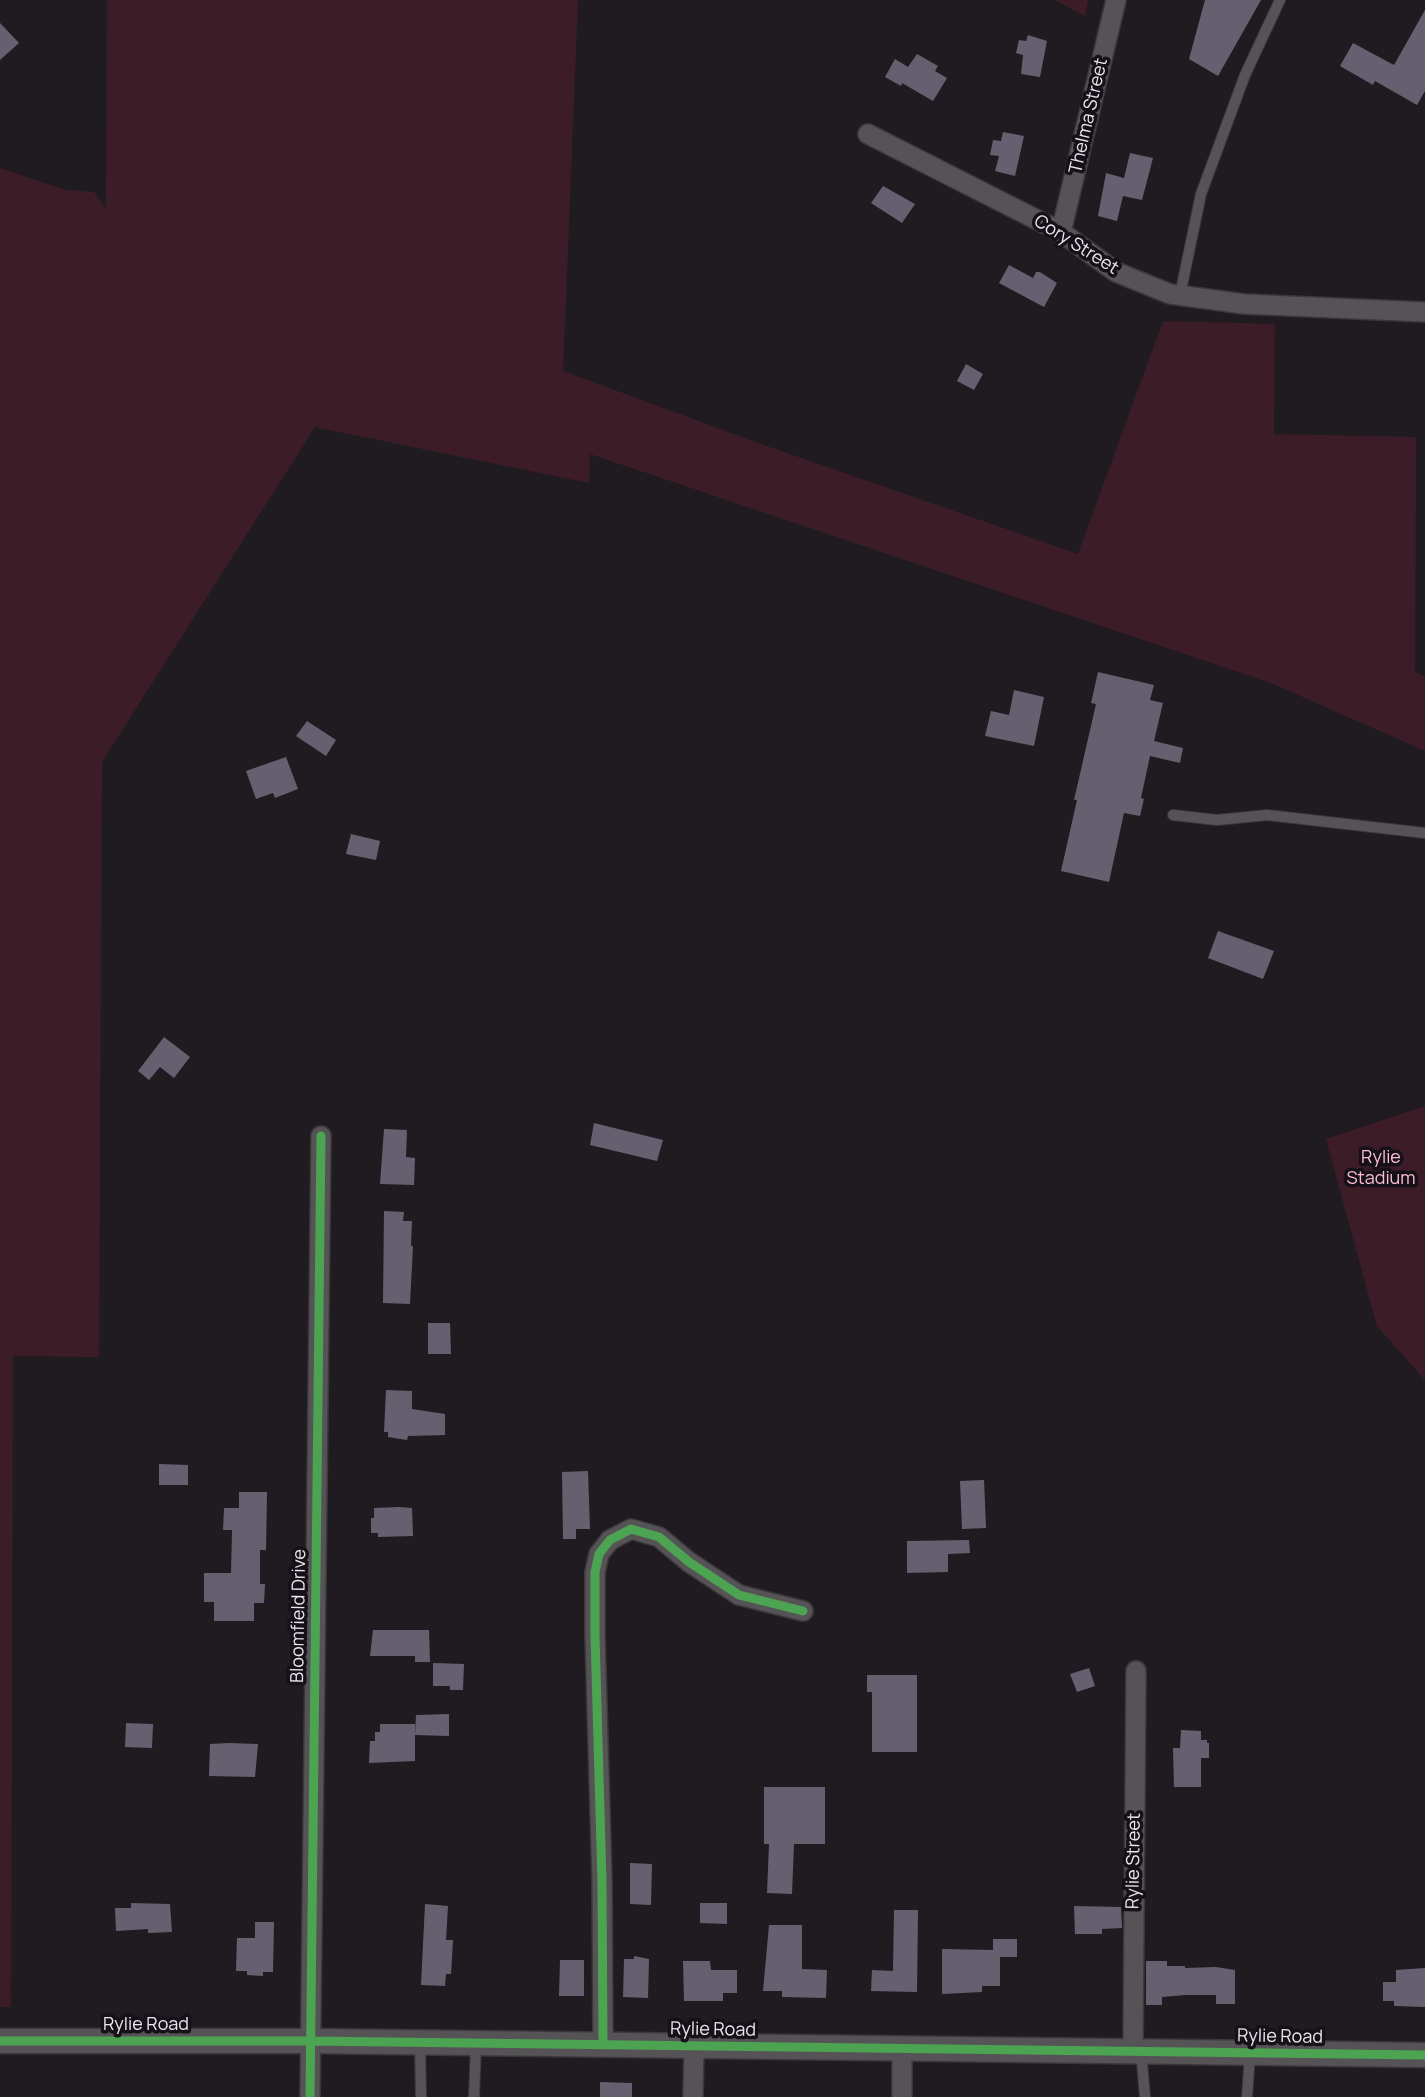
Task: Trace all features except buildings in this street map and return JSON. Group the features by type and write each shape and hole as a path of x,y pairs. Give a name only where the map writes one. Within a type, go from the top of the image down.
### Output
{"street":[{"name":"Thelma Street","path":"1061,232 1116,0"},
{"name":"Cory Street","path":"869,134 1061,232 1116,272 1170,294 1244,304 1425,312"},
{"name":"Bloomfield Drive","path":"310,2097 321,1136"},
{"path":"603,2044 595,1636 595,1572 599,1554 610,1540 631,1530 659,1537 689,1562 739,1595 803,1611"},
{"name":"Rylie Street","path":"1136,1671 1137,2050"},
{"name":"Rylie Road","path":"0,2041 420,2042 1425,2054"},
{"path":"693,2097 694,2045"},
{"path":"902,2049 902,2097"}],"lane":[{"path":"1180,295 1201,194 1245,75 1280,0"},
{"path":"1173,815 1217,820 1267,815 1425,833"},
{"path":"420,2042 421,2097"},
{"path":"474,2097 476,2043"},
{"path":"1137,2050 1145,2097"},
{"path":"1247,2097 1250,2052"}],"green space":[{"path":"107,0 578,0 563,371 761,444 1078,554 1163,321 1275,324 1274,434 1416,437 1415,672 1425,677 1425,751 1271,683 590,454 589,483 315,427 102,762 99,1357 13,1356 11,2007 0,2007 0,168 66,190 94,192 106,209"},
{"path":"1055,0 1088,0 1085,16"},
{"name":"Rylie Stadium","path":"1425,1106 1425,1380 1377,1326 1326,1139"}],"cycle path":[{"path":"310,2097 321,1136"},
{"path":"603,2044 602,1881 595,1636 595,1572 599,1554 610,1540 631,1529 659,1537 689,1562 739,1595 803,1611"},
{"path":"0,2041 310,2041 1425,2055"}]}
